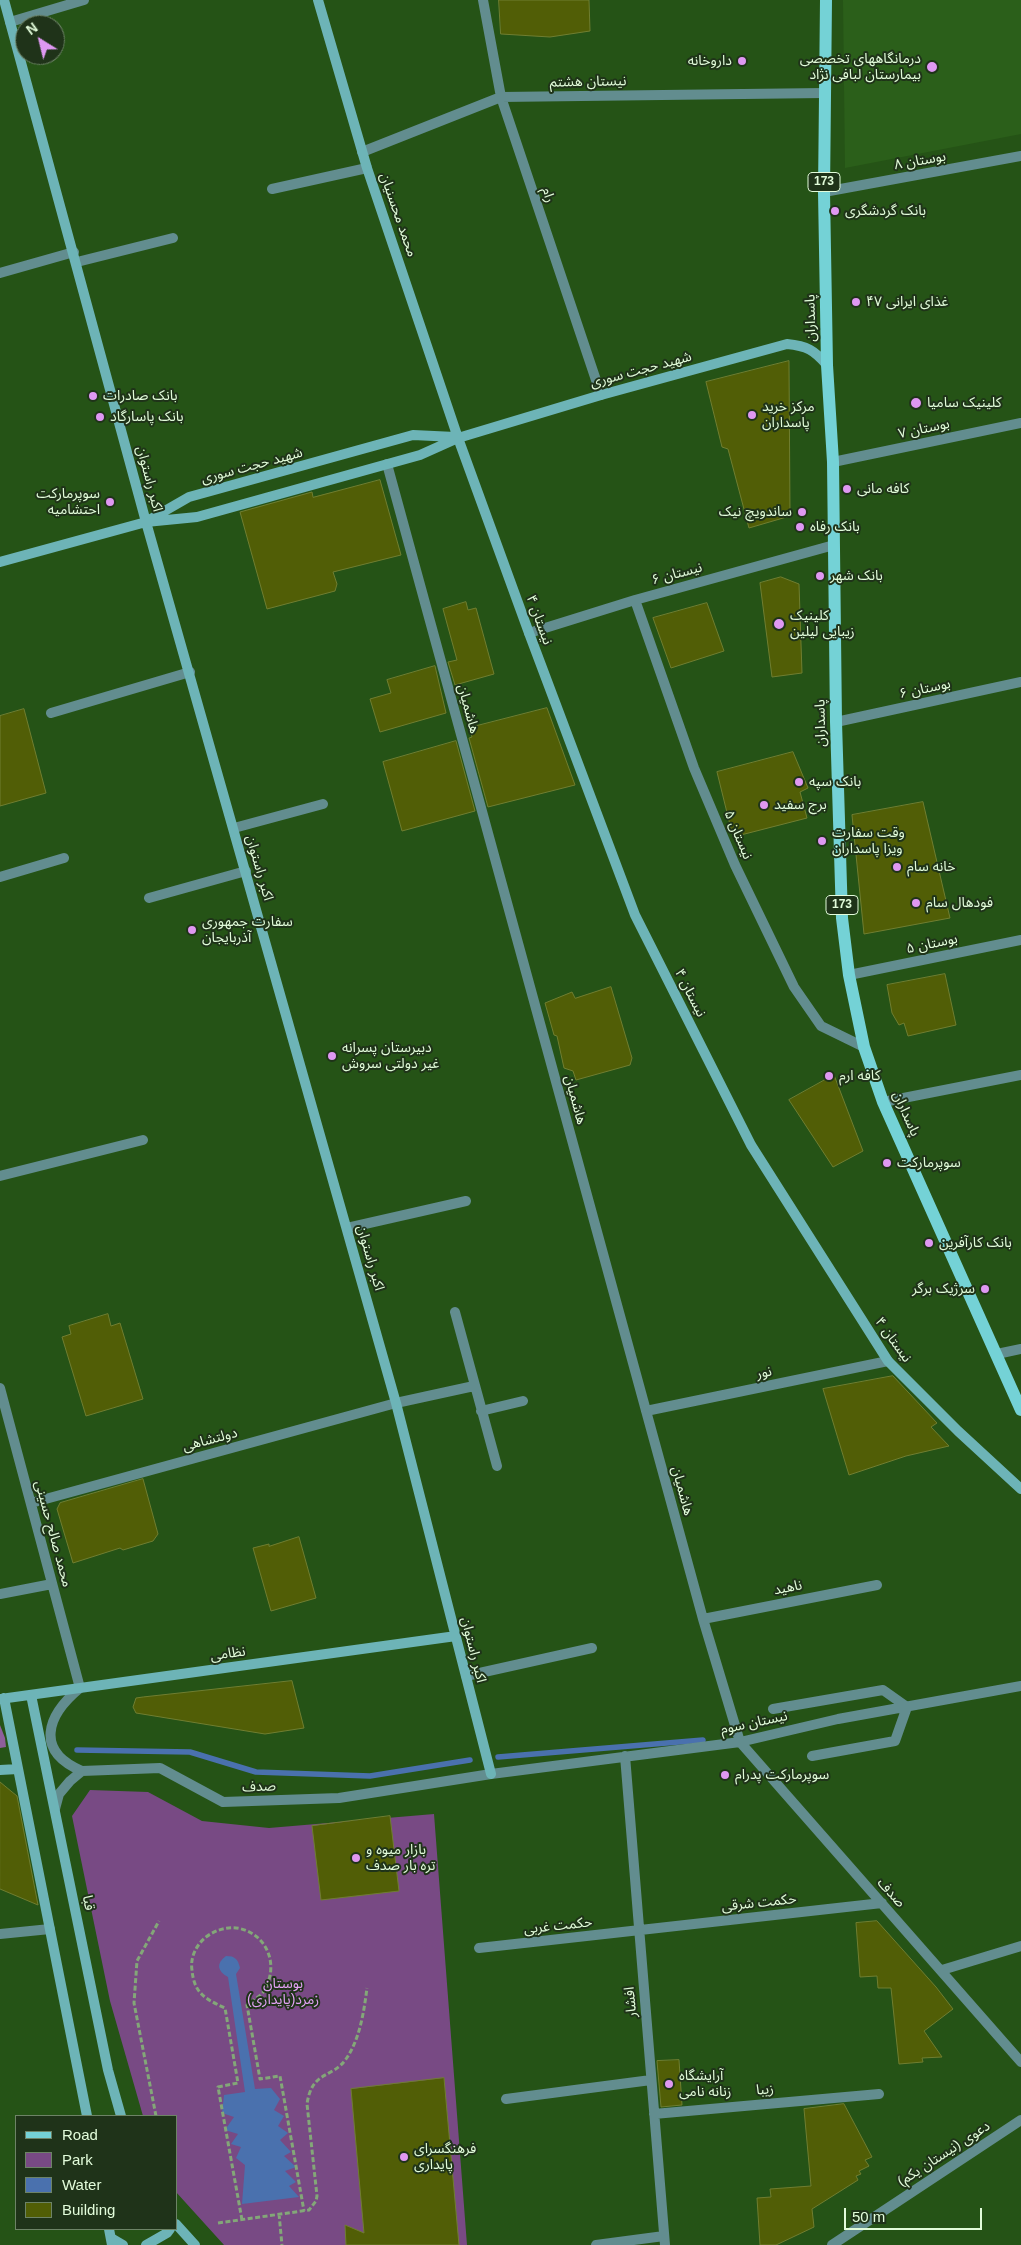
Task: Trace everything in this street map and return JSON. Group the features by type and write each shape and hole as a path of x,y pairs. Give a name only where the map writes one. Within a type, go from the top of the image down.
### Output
{"main road":[{"name":"پاسداران","path":"826,0 824,192 827,365 833,462 836,722 842,918 849,975 864,1047 883,1102 1021,1410"}],"street":[{"name":"اکبر راستوان","path":"4,0 146,522 396,1403 491,1774"},
{"path":"10,22 84,0"},
{"name":"محمد محسنیان","path":"318,0 367,168 458,438"},
{"name":"رام","path":"483,0 501,97 601,395"},
{"name":"نیستان هشتم","path":"362,152 501,97 824,93"},
{"name":"بوستان ۸","path":"824,192 1021,156"},
{"path":"272,189 367,168"},
{"path":"0,273 173,238"},
{"name":"شهید حجت سوری","path":"0,562 146,522 197,517 420,455 458,438 601,395 787,344 803,345 817,354 827,365"},
{"name":"بوستان ۷","path":"833,462 1021,422"},
{"name":"شهید حجت سوری","path":"146,522 189,497 413,435 458,438"},
{"name":"نیستان ۴","path":"458,438 528,633 635,915 751,1145 888,1361 958,1431 1021,1489"},
{"name":"هاشمیان","path":"387,464 703,1619 740,1742"},
{"name":"نیستان ۶","path":"528,633 635,600 834,545"},
{"name":"نیستان ۵","path":"635,600 694,768 736,865 794,987 820,1026 864,1047"},
{"path":"51,713 190,672"},
{"name":"بوستان ۶","path":"836,722 1021,682"},
{"path":"234,828 323,804"},
{"path":"0,877 64,858"},
{"path":"149,898 246,870"},
{"name":"بوستان ۵","path":"849,975 1021,940"},
{"path":"883,1102 1021,1075"},
{"path":"0,1176 143,1140"},
{"path":"347,1228 466,1201"},
{"path":"455,1312 497,1466"},
{"path":"997,1354 1021,1349"},
{"name":"نور","path":"646,1411 888,1361"},
{"name":"دولتشاهی","path":"31,1503 396,1403 474,1386"},
{"name":"محمد صالح حسینی","path":"0,1388 3,1411 31,1503 80,1688"},
{"path":"481,1411 523,1401"},
{"path":"0,1594 52,1584"},
{"name":"ناهید","path":"703,1619 877,1585"},
{"name":"نظامی","path":"2,1699 456,1636"},
{"path":"466,1676 592,1648"},
{"name":"نیستان سوم","path":"491,1774 740,1742 838,1719 1021,1686"},
{"path":"55,1809 59,1794 82,1771 60,1760 51,1743 50,1731 58,1711 80,1688"},
{"path":"773,1710 883,1690 907,1707 895,1741 812,1756"},
{"name":"قبا","path":"31,1695 108,2070 121,2115"},
{"path":"2,1699 18,1769 87,2115"},
{"name":"صدف","path":"740,1742 1021,2062"},
{"name":"افشار","path":"624,1756 664,2240"},
{"name":"صدف","path":"82,1771 160,1768 223,1802 339,1798 491,1774"},
{"path":"0,1770 18,1769"},
{"name":"حکمت شرقی","path":"639,1930 882,1903"},
{"path":"0,1934 50,1929"},
{"name":"حکمت غربی","path":"479,1948 639,1930"},
{"path":"942,1970 1021,1946"},
{"path":"506,2099 651,2080"},
{"name":"زیبا","path":"654,2114 879,2094"},
{"name":"دعوی (نیستان یکم)","path":"832,2245 1021,2120"},
{"path":"178,2226 195,2245"},
{"path":"146,2245 169,2230"},
{"path":"111,2237 123,2245"},
{"path":"596,2245 664,2240"}],"path":[{"path":"156,2115 134,2002 137,1961 159,1921"},
{"path":"242,2220 218,2087 238,2083 225,2008 206,1999 201,1994 193,1982 191,1961 199,1942 216,1930 237,1927 256,1935 269,1952 272,1973 264,1992 247,2005 260,2079 280,2076 304,2211"},
{"path":"218,2223 304,2211 313,2207 317,2196 307,2104 308,2097 319,2078 341,2065 346,2058 361,2022 368,1988"},
{"path":"279,2214 282,2245"}],"shaded area":[{"name":"درمانگاههای تخصصی بیمارستان لبافی نژاد","path":"843,0 1021,0 1021,134 845,168"},
{"path":"0,1725 6,1747 0,1748"}],"green space":[{"name":"بوستان زمرد(پایداری)","path":"90,1790 148,1792 202,1821 269,1828 434,1814 467,2245 224,2245 178,2194 178,2115 143,2115 110,2001 72,1816"}],"water":[{"path":"226,1956 236,1959 240,1968 236,1974 255,2089 271,2088 280,2099 274,2110 284,2116 278,2126 288,2133 280,2140 291,2152 284,2156 296,2167 285,2171 296,2182 289,2186 299,2197 242,2204 245,2165 236,2158 241,2147 231,2144 238,2134 225,2130 234,2117 222,2113 224,2095 245,2092 228,1977 219,1967 219,1964"}],"building":[{"path":"499,0 589,0 590,31 550,37 501,34"},
{"name":"مرکز خرید پاسداران","path":"789,361 790,516 749,528 728,449 722,447 706,382"},
{"path":"380,480 401,555 333,572 337,584 335,591 267,609 240,512 312,492 313,497"},
{"path":"781,577 799,584 802,673 772,677 760,583"},
{"path":"466,602 468,610 476,608 494,674 455,685 448,662 457,660 443,609"},
{"path":"707,603 724,651 671,668 653,618"},
{"path":"435,666 446,713 380,732 370,699 391,693 387,680"},
{"path":"547,708 575,785 488,807 469,738 472,737 469,728"},
{"path":"24,709 46,793 0,806 0,716"},
{"path":"456,741 475,811 402,831 383,762"},
{"name":"برج سفید","path":"793,752 808,788 800,792 807,818 733,837 717,772"},
{"name":"خانه سام","path":"923,802 950,918 864,934 852,815"},
{"path":"945,974 956,1025 908,1036 904,1023 899,1025 892,1013 887,985"},
{"path":"611,987 632,1058 630,1065 576,1080 573,1071 564,1068 557,1036 554,1035 545,1003 572,992 575,998"},
{"path":"834,1075 863,1151 833,1167 789,1100"},
{"path":"108,1314 111,1326 120,1323 143,1399 86,1416 62,1337 71,1334 69,1326"},
{"path":"893,1376 937,1423 931,1427 949,1446 906,1456 849,1475 823,1389"},
{"path":"143,1479 158,1534 153,1541 123,1550 120,1548 73,1563 57,1509 60,1503"},
{"path":"299,1537 316,1598 271,1611 253,1548 269,1544 269,1546"},
{"path":"292,1681 304,1728 265,1734 136,1713 133,1707 136,1698"},
{"path":"0,1782 17,1796 38,1905 0,1889"},
{"name":"بازار میوه و تره بار صدف","path":"390,1816 399,1891 321,1900 312,1826"},
{"path":"877,1921 936,1987 953,2009 924,2031 942,2057 922,2058 923,2062 899,2064 891,1988 878,1988 877,1976 860,1977 856,1923"},
{"name":"آرایشگاه زنانه نامی","path":"679,2060 682,2105 661,2107 657,2061"},
{"name":"فرهنگسرای پایداری","path":"444,2078 459,2245 346,2245 345,2225 364,2233 351,2089"},
{"path":"844,2104 872,2157 865,2160 869,2166 859,2171 861,2174 856,2176 858,2180 812,2209 814,2227 776,2245 760,2245 757,2198 771,2197 770,2189 811,2186 804,2109"}],"waterway":[{"path":"498,1757 703,1740"},
{"path":"77,1750 190,1752 256,1772 370,1776 470,1760"}],"place":[{"name":"داروخانه","path":"742,61"},
{"name":"درمانگاههای تخصصی بیمارستان لبافی نژاد","path":"932,67"},
{"name":"بانک گردشگری","path":"835,211"},
{"name":"غذای ایرانی ۴٧","path":"856,302"},
{"name":"بانک صادرات","path":"93,396"},
{"name":"کلینیک سامیا","path":"916,403"},
{"name":"مرکز خرید پاسداران","path":"752,415"},
{"name":"بانک پاسارگاد","path":"100,417"},
{"name":"کافه مانی","path":"847,489"},
{"name":"سوپرمارکت احتشامیه","path":"110,502"},
{"name":"ساندویچ نیک","path":"802,512"},
{"name":"بانک رفاه","path":"800,527"},
{"name":"بانک شهر","path":"820,576"},
{"name":"کلینیک زیبایی لیلین","path":"779,624"},
{"name":"بانک سپه","path":"799,782"},
{"name":"برج سفید","path":"764,805"},
{"name":"وقت سفارت ویزا پاسداران","path":"822,841"},
{"name":"خانه سام","path":"897,867"},
{"name":"فودهال سام","path":"916,903"},
{"name":"سفارت جمهوری آذربایجان","path":"192,930"},
{"name":"دبیرستان پسرانه غیر دولتی سروش","path":"332,1056"},
{"name":"کافه ارم","path":"829,1076"},
{"name":"سوپرمارکت","path":"887,1163"},
{"name":"بانک کارآفرین","path":"929,1243"},
{"name":"سرژیک برگر","path":"985,1289"},
{"name":"سوپرمارکت پدرام","path":"725,1775"},
{"name":"بازار میوه و تره بار صدف","path":"356,1858"},
{"name":"آرایشگاه زنانه نامی","path":"669,2084"},
{"name":"فرهنگسرای پایداری","path":"404,2157"}]}
